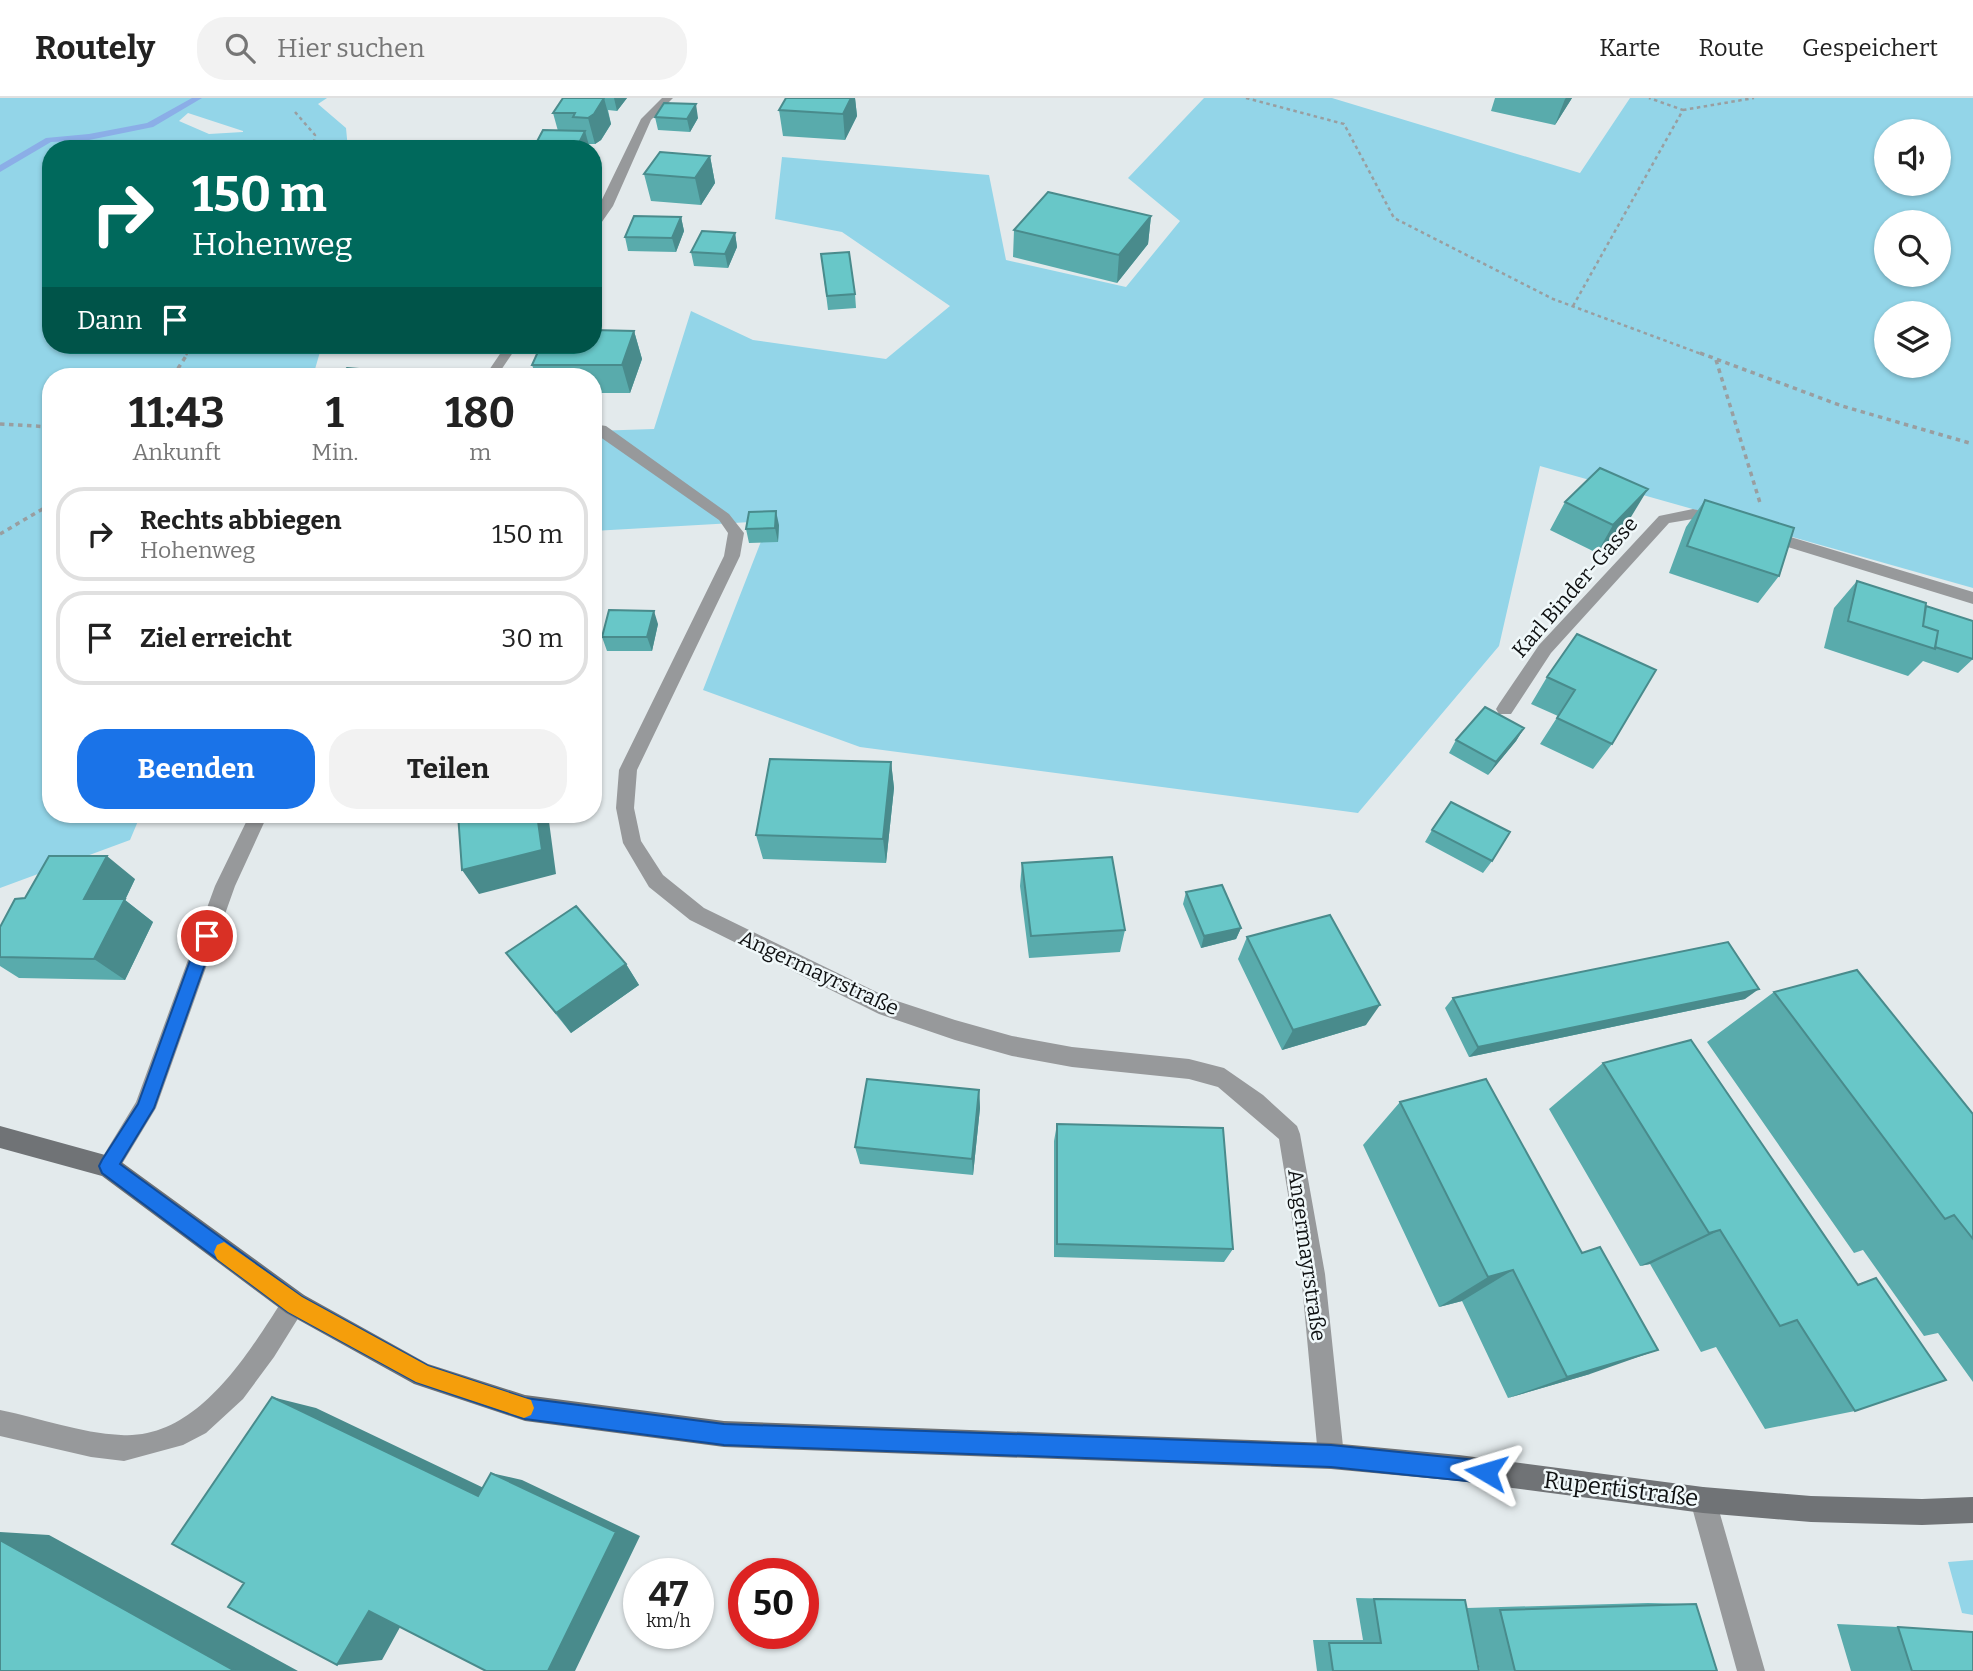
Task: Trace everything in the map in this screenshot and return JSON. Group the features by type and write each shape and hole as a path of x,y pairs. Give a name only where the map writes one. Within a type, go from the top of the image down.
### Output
{"main road":[{"name":"Rupertistraße","path":"0,1137 108,1166 295,1304 423,1374 525,1408 724,1434 1331,1456 1459,1468 1703,1500 1811,1509 1922,1512 1973,1510"}],"street":[{"path":"602,214 646,119 668,98"},
{"name":"Angermayrstraße","path":"602,430 724,517 736,533 732,556 628,769 625,808 632,842 656,881 697,914 886,1007 1012,1046 1072,1057 1189,1069 1224,1078 1255,1101 1289,1134 1313,1274 1331,1456"},
{"name":"Karl Binder-Gasse","path":"1505,709 1545,649 1664,519 1692,514 1730,523"},
{"path":"1763,534 1973,598"},
{"path":"108,1166 145,1108 225,886 256,823"},
{"path":"0,1423 123,1449 156,1443 190,1432 211,1417 242,1382 295,1304"},
{"path":"1703,1500 1751,1671"}],"path":[{"path":"1245,98 1344,124 1394,218 1573,307 1842,406 1973,444"},
{"path":"1649,98 1684,110 1754,98"},
{"path":"1573,307 1684,110"},
{"path":"295,112 315,135 314,140"},
{"path":"1716,359 1763,534"},
{"path":"0,424 42,426"},
{"path":"0,534 42,509"}],"shaded area":[{"path":"0,98 327,98 318,104 346,128 347,140 42,140 42,354 319,354 315,368 42,368 42,823 137,823 130,840 0,888","holes":["188,113 243,132 209,134 179,121"]},
{"path":"1204,98 1332,98 1580,173 1630,98 1973,98 1973,588 1540,466 1499,646 1358,813 860,747 703,690 769,521 602,530 602,431 654,429 691,311 753,340 886,359 950,306 842,232 775,219 782,157 989,175 1006,260 1126,287 1180,221 1128,178"},
{"path":"1973,1560 1973,1615 1962,1613 1948,1562"}],"building":[{"path":"563,98 604,98 594,114 588,118 573,117 575,113 553,113"},
{"path":"786,98 851,98 843,114 779,110"},
{"path":"664,103 696,104 687,119 655,117"},
{"path":"543,130 585,131 580,140 538,140"},
{"path":"660,152 710,156 695,178 644,174"},
{"path":"1048,192 1151,216 1119,255 1014,230"},
{"path":"634,216 681,217 672,238 625,237"},
{"path":"702,231 735,233 725,254 691,252"},
{"path":"849,252 855,294 827,296 821,254"},
{"path":"602,330 634,331 622,365 532,365 537,354 602,354"},
{"path":"1600,468 1648,489 1613,525 1565,502"},
{"path":"1705,500 1794,528 1779,576 1687,546"},
{"path":"776,511 775,528 746,529 749,512"},
{"path":"1857,581 1926,603 1923,626 1938,631 1935,649 1848,621"},
{"path":"1926,606 1973,621 1973,659 1935,647 1938,631 1923,626"},
{"path":"609,610 654,611 647,637 602,637"},
{"path":"1577,634 1656,670 1612,744 1557,718 1575,690 1547,677"},
{"path":"1485,707 1524,728 1496,762 1456,740"},
{"path":"770,759 891,762 883,839 756,835"},
{"path":"1451,802 1510,832 1492,861 1432,830"},
{"path":"459,823 538,823 542,850 462,870"},
{"path":"49,856 107,856 84,899 125,899 94,959 0,957 0,927 15,899 25,898"},
{"path":"1112,857 1125,930 1031,936 1022,863"},
{"path":"1222,885 1241,928 1204,936 1186,892"},
{"path":"576,906 626,964 556,1013 506,953"},
{"path":"1330,915 1380,1005 1293,1030 1247,937"},
{"path":"1728,942 1759,989 1478,1047 1453,998"},
{"path":"1857,970 1973,1114 1973,1239 1954,1215 1945,1219 1774,992"},
{"path":"1691,1040 1858,1285 1876,1278 1946,1380 1855,1411 1797,1320 1780,1326 1720,1230 1709,1233 1603,1063"},
{"path":"867,1079 979,1090 972,1159 855,1147"},
{"path":"1486,1079 1582,1253 1600,1247 1658,1350 1567,1377 1513,1270 1488,1277 1400,1102"},
{"path":"1057,1124 1223,1128 1233,1249 1057,1244"},
{"path":"272,1397 478,1496 491,1473 616,1532 548,1671 486,1671 369,1611 337,1665 228,1607 244,1583 172,1544"},
{"path":"0,1540 235,1671 0,1671"},
{"path":"1374,1599 1465,1600 1479,1671 1333,1671 1329,1643 1381,1643"},
{"path":"1696,1604 1717,1671 1515,1671 1500,1610"},
{"path":"1898,1627 1973,1632 1973,1671 1912,1671"}],"waterway":[{"path":"49,140 89,137 150,125 198,98"},
{"path":"0,169 42,144"}],"slow traffic":[{"path":"224,1252 295,1304 423,1374 524,1408"}],"route":[{"path":"207,936 145,1108 108,1166 295,1304 423,1374 525,1408 724,1434 1331,1456 1486,1472"}]}
